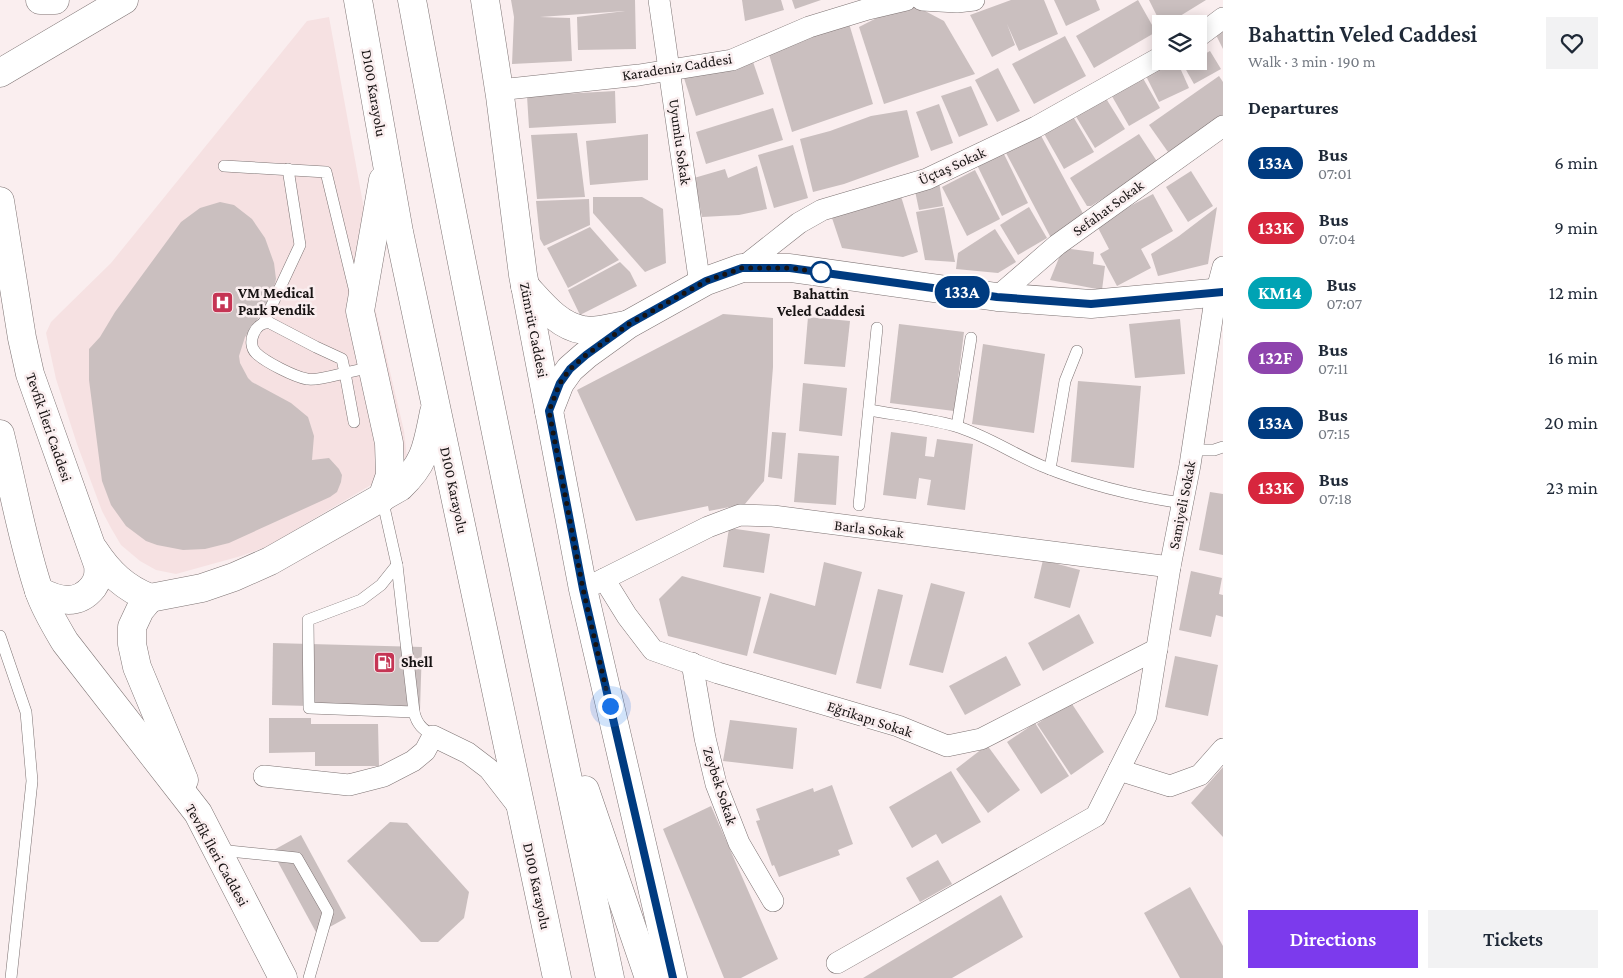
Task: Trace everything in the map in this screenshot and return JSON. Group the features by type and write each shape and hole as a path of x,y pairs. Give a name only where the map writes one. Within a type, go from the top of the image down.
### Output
{"main road":[{"path":"40,0 55,0"},
{"path":"0,73 124,0"},
{"name":"D100 Karayolu","path":"358,0 399,232 557,978"},
{"path":"412,0 442,163 544,668 610,978"},
{"name":"Zümrüt Caddesi","path":"486,0 526,286 549,411 594,584 673,978"},
{"path":"382,498 390,475 389,443 360,311 386,161"},
{"name":"Tevfik İleri Caddesi","path":"0,201 22,338 30,374 93,549 99,574 95,584 79,600 64,601 39,591"},
{"path":"549,411 560,383 570,369 586,355 629,324 700,285 742,268 790,268 997,297 1091,304 1220,293"},
{"path":"526,286 551,313 568,324 583,330 629,324"},
{"path":"93,549 106,568 120,582 135,592 150,598 202,588 234,577 270,561 400,487 412,475 420,463 429,436 436,403"},
{"name":"Tevfik İleri Caddesi","path":"0,434 39,591 52,621 65,642 198,814 283,978"},
{"path":"150,598 140,610 132,627 132,644 137,667 198,814"},
{"path":"544,668 649,978"}],"street":[{"name":"Uyumlu Sokak","path":"660,0 700,285"},
{"name":"Karadeniz Caddesi","path":"499,90 639,75 732,60 866,4 906,0"},
{"path":"922,0 957,2 974,0"},
{"path":"1207,30 1223,18"},
{"name":"Üçtaş Sokak","path":"742,268 799,223 822,210 927,179 1036,127 1152,62"},
{"name":"Sefahat Sokak","path":"997,297 1057,245 1223,126"},
{"path":"1220,293 1223,267"},
{"name":"Samiyeli Sokak","path":"836,963 1096,816 1146,716 1170,567 1220,293"},
{"name":"Barla Sokak","path":"594,584 708,527 740,515 773,516 1170,567"},
{"name":"Eğrikapı Sokak","path":"594,584 627,616 653,650 692,664 898,726 947,746 981,740 1157,650"},
{"name":"Zeybek Sokak","path":"692,664 705,738 716,784 739,843 773,901"},
{"path":"264,776 349,785 384,776 413,761 425,751 433,736 468,753 489,769 522,811"},
{"path":"1119,770 1170,786 1200,775 1223,749"}],"lane":[{"path":"224,166 326,172 360,311"},
{"path":"288,169 300,245 264,322 257,327 252,343 255,352 274,366 308,380 372,367"},
{"path":"264,322 270,323 342,359 354,422"},
{"path":"859,505 877,328"},
{"path":"957,426 971,338"},
{"path":"1050,469 1065,381 1077,351"},
{"path":"869,410 957,426 1050,469 1110,489 1182,503"},
{"path":"1192,450 1214,450 1223,447"},
{"path":"382,498 397,565 414,712 416,721 421,728 433,736"},
{"path":"397,565 381,585 361,600 308,620 309,708 414,712"},
{"path":"0,636 26,712 32,781 11,978"},
{"path":"217,850 297,858 328,912 310,978"}],"shaded area":[{"name":"VM Medical Park Pendik","path":"329,17 366,220 371,291 404,431 407,458 398,469 266,547 176,574 156,570 140,561 121,545 102,511 77,444 56,379 46,333 51,322 111,263 307,21"}],"building":[{"path":"511,0 635,0 636,49 578,50 577,17 625,11 540,17 570,18 572,61 512,64 514,17"},
{"path":"742,0 781,0 784,10 745,21"},
{"path":"792,0 821,0 795,9"},
{"path":"1011,0 1044,0 1058,34 1019,51 1007,24 1015,45 992,57 970,15"},
{"path":"1054,0 1096,0 1100,10 1066,26"},
{"path":"1138,0 1152,25 1152,34 1094,68 1076,36"},
{"path":"1149,0 1206,0 1182,15 1156,15"},
{"path":"908,2 944,21 975,74 884,104 859,27"},
{"path":"848,20 873,104 792,132 768,51"},
{"path":"1223,27 1223,49 1215,33"},
{"path":"1065,36 1086,76 1034,104 1012,64"},
{"path":"1210,51 1221,69 1194,84 1186,70 1207,70 1207,53"},
{"path":"751,56 764,94 696,116 684,78"},
{"path":"998,68 1020,111 997,122 975,80"},
{"path":"1152,68 1152,70 1181,70 1189,88 1159,102 1144,72"},
{"path":"1140,73 1160,108 1129,126 1109,91"},
{"path":"1219,76 1223,82 1223,115 1168,152 1149,125"},
{"path":"971,86 988,125 959,137 941,96"},
{"path":"615,91 616,123 529,128 527,96"},
{"path":"1102,92 1125,129 1095,148 1072,110"},
{"path":"939,104 953,143 931,151 916,112"},
{"path":"773,108 783,140 706,164 696,132"},
{"path":"907,110 919,157 844,184 813,192 800,139 830,131 871,116"},
{"path":"1071,113 1094,152 1064,169 1042,130"},
{"path":"1039,132 1086,219 1051,238 1005,151"},
{"path":"577,133 585,197 537,199 531,135"},
{"path":"648,134 648,180 590,185 586,141"},
{"path":"1139,134 1158,163 1091,206 1087,206 1070,178"},
{"path":"793,145 808,198 774,208 758,155"},
{"path":"1003,152 1028,203 1002,216 977,165"},
{"path":"757,166 767,209 739,215 702,217 694,178 725,169 728,178"},
{"path":"975,170 1000,219 967,236 942,187"},
{"path":"1191,171 1213,206 1188,222 1166,187"},
{"path":"939,182 943,206 919,210 914,186"},
{"path":"900,193 918,252 903,257 842,248 831,215"},
{"path":"1153,194 1173,231 1141,249 1151,268 1117,286 1100,254 1109,249 1096,224"},
{"path":"593,197 642,197 663,209 666,263 645,272 593,213"},
{"path":"589,199 590,225 544,246 540,239 536,201"},
{"path":"220,202 234,205 252,219 265,238 274,263 276,279 269,303 245,337 239,356 240,363 252,382 291,403 308,417 314,436 312,460 329,458 342,475 337,492 330,497 229,543 205,549 183,550 146,541 126,526 111,505 102,481 89,380 89,349 100,337 115,312 181,222 200,208"},
{"path":"944,207 955,262 925,260 916,212"},
{"path":"1029,207 1047,238 1018,255 1000,225"},
{"path":"1217,207 1208,264 1158,276 1151,254 1179,236"},
{"path":"590,227 619,260 568,288 547,248"},
{"path":"995,229 1016,262 998,273 956,269 958,253"},
{"path":"1063,248 1094,252 1093,264 1105,266 1102,290 1050,280"},
{"path":"620,262 630,272 637,286 580,315 568,290"},
{"path":"723,314 773,318 773,367 764,481 745,504 709,511 708,506 636,521 577,390"},
{"path":"808,317 850,321 845,367 804,364"},
{"path":"1180,319 1185,374 1135,378 1129,324"},
{"path":"899,324 964,332 954,411 890,403"},
{"path":"983,344 1045,354 1034,433 972,424"},
{"path":"1078,381 1141,386 1134,468 1071,462"},
{"path":"803,383 847,388 842,436 799,431"},
{"path":"772,432 786,433 782,479 768,477"},
{"path":"891,432 927,437 925,456 934,457 937,439 973,444 965,510 927,505 931,480 919,478 916,499 883,495"},
{"path":"798,453 839,456 836,505 794,502"},
{"path":"1210,492 1223,494 1223,555 1199,550"},
{"path":"729,528 770,534 764,573 723,567"},
{"path":"1043,560 1080,570 1070,608 1034,598"},
{"path":"824,562 862,572 836,675 753,653 770,593 815,606"},
{"path":"1191,571 1222,578 1219,594 1223,595 1223,617 1216,615 1211,637 1179,630"},
{"path":"682,576 761,597 747,656 668,636 659,599"},
{"path":"931,583 965,592 943,673 909,665"},
{"path":"878,589 903,595 881,689 856,683"},
{"path":"1079,614 1094,643 1043,671 1028,643"},
{"path":"273,643 422,647 420,709 272,705"},
{"path":"1006,656 1021,685 965,715 949,686"},
{"path":"1175,656 1218,665 1208,716 1165,707"},
{"path":"1070,701 1104,752 1071,775 1037,724"},
{"path":"269,718 311,718 311,724 378,724 379,766 315,766 315,752 269,753"},
{"path":"730,720 797,728 793,769 723,761"},
{"path":"1035,723 1069,776 1041,794 1007,742"},
{"path":"987,745 1020,790 988,813 956,769"},
{"path":"1223,767 1223,837 1191,803"},
{"path":"951,771 981,822 942,844 936,834 912,848 889,807"},
{"path":"832,785 853,844 838,850 840,855 779,877 774,865 772,866 756,821 760,820 756,809 813,788 814,792"},
{"path":"711,806 778,959 741,978 724,978 663,829"},
{"path":"390,822 407,823 469,892 464,918 438,942 421,942 347,861"},
{"path":"301,835 346,918 317,934 272,851"},
{"path":"938,860 952,884 920,902 906,878"},
{"path":"1190,887 1223,946 1223,978 1180,978 1144,913"},
{"path":"1001,895 1023,937 952,978 863,978"}],"bus line":[{"name":"133A","path":"673,978 583,589 549,411 560,383 570,369 629,324 706,281 742,268 790,268 997,297 1091,304 1223,292"}],"place":[{"name":"Bahattin Veled Caddesi","path":"821,272"},
{"name":"VM Medical Park Pendik","path":"222,302"},
{"name":"Shell","path":"385,662"}],"route":[{"path":"610,706 583,589 549,411 560,383 570,369 586,355 629,324 706,281 742,268 790,268 828,273 821,272"}]}
